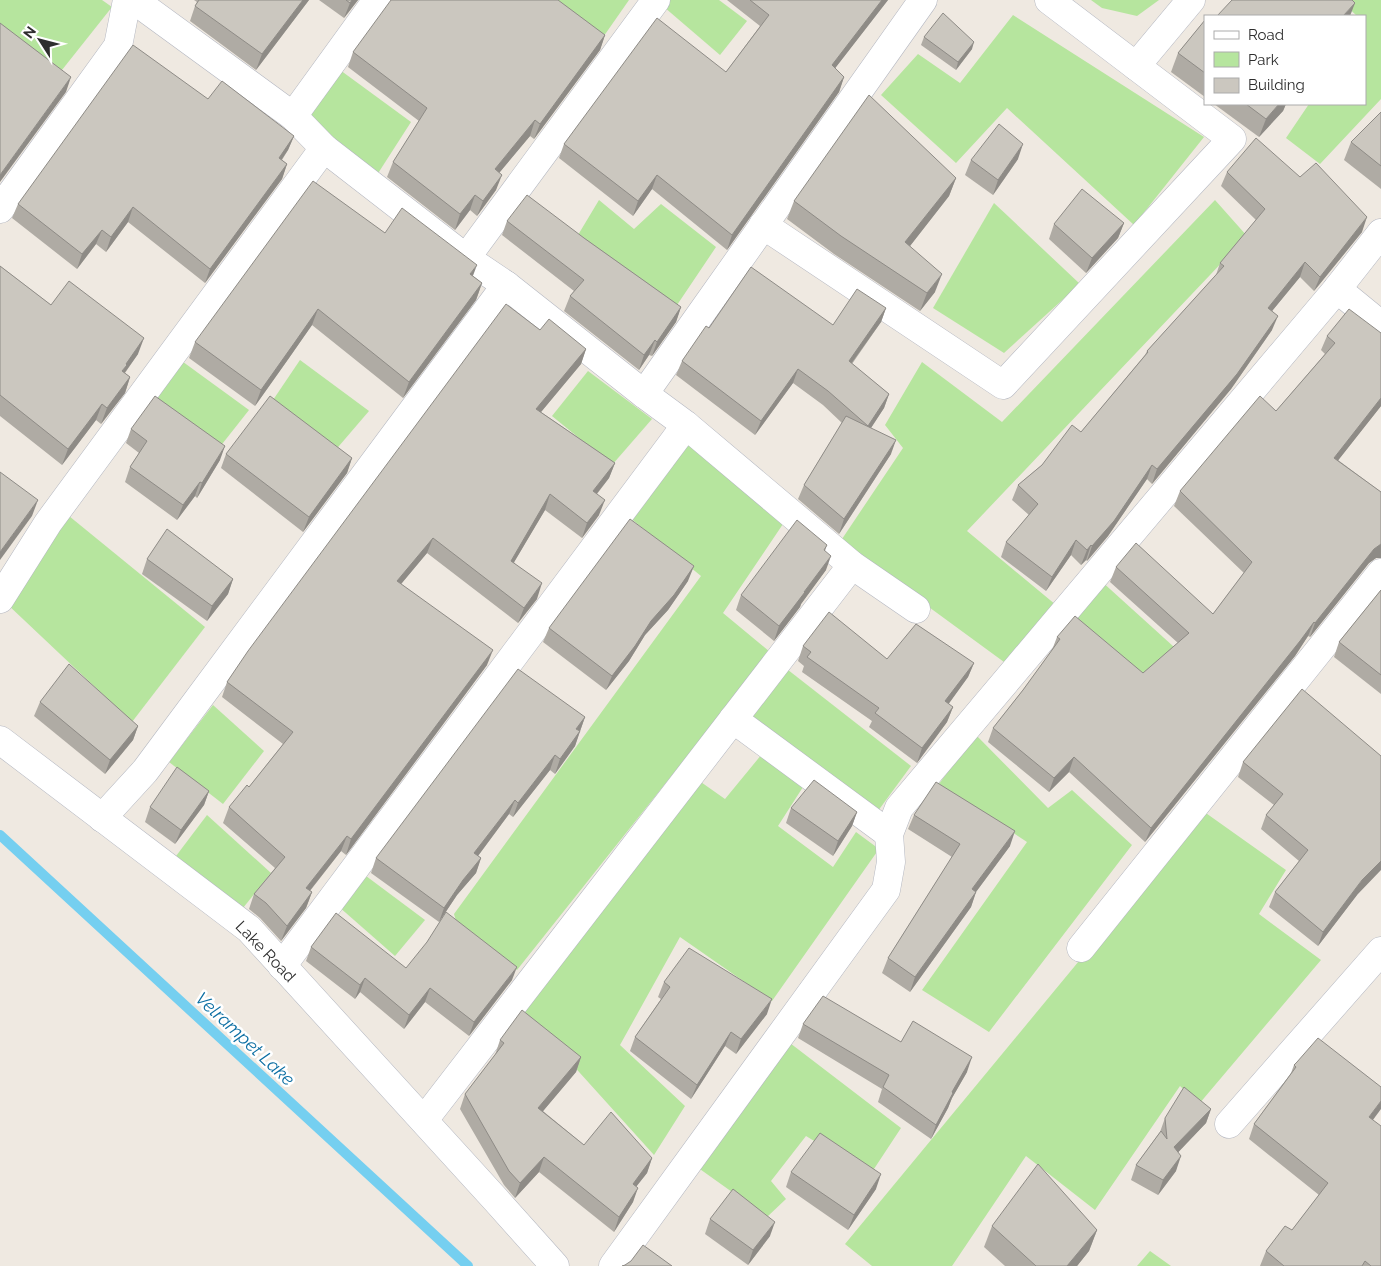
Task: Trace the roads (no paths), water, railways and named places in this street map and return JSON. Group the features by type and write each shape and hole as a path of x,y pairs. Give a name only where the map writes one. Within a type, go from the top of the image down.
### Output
{"street":[{"path":"0,209 118,46 127,0"},
{"path":"134,0 293,116 324,148 466,258 506,285 686,425 852,566 916,609"},
{"path":"293,116 377,0"},
{"path":"466,258 656,0"},
{"path":"644,394 923,0"},
{"path":"764,225 1003,385 1232,139 1049,0"},
{"path":"1136,66 1191,0"},
{"path":"0,600 48,524 324,148"},
{"path":"613,1266 886,890 891,862 889,834 899,808 1337,289 1381,233"},
{"path":"102,818 145,771 506,285"},
{"path":"1337,289 1381,325"},
{"path":"282,966 686,425"},
{"path":"424,1120 852,566"},
{"path":"1081,948 1381,572"},
{"path":"733,719 889,834"},
{"name":"Lake Road","path":"0,740 249,929 424,1120 554,1266"},
{"path":"1229,1124 1381,951"}],"waterway":[{"name":"Velrampet Lake","path":"0,835 468,1266"}]}
